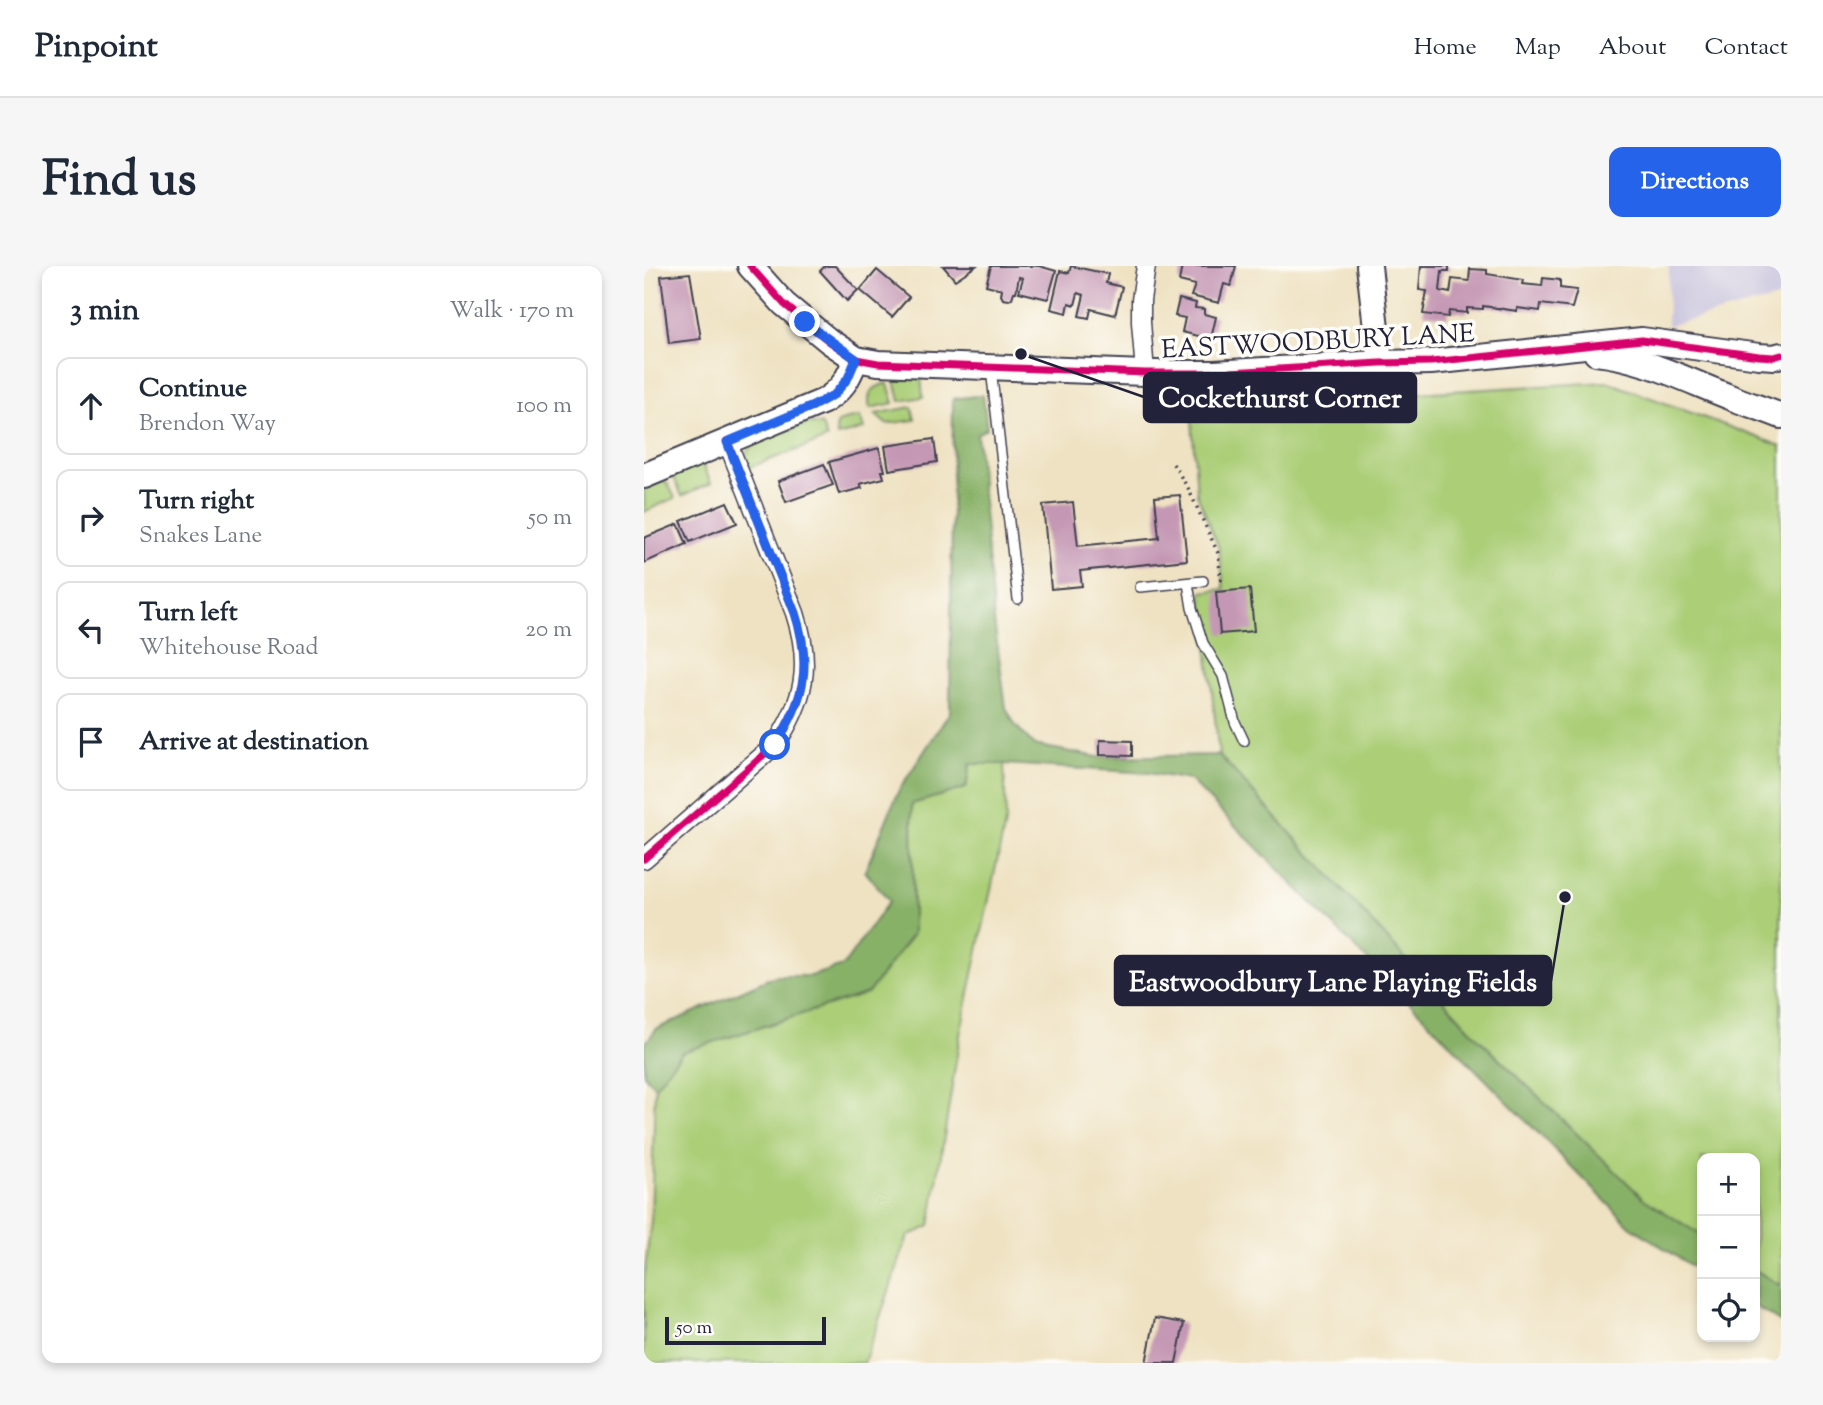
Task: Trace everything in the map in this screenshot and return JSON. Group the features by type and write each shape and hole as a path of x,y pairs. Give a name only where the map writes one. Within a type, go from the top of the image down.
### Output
{"street":[{"path":"644,476 813,406 835,394 848,378 856,359 783,304 750,266"},
{"path":"1145,373 1141,300 1146,266"},
{"path":"1369,266 1380,363"},
{"name":"EASTWOODBURY LANE","path":"856,359 898,364 990,368 1214,373 1432,362 1642,340 1759,356 1781,355"},
{"name":"EASTWOODBURY LANE","path":"1540,350 1613,355 1643,363 1781,416"},
{"path":"644,859 775,745 801,695 804,675 802,635 727,442"}],"lane":[{"path":"990,368 1018,599"},
{"path":"1140,587 1203,581"},
{"path":"1188,583 1192,608 1203,643 1223,676 1235,722 1244,741"}],"path":[{"path":"1174,464 1218,553 1221,580 1203,581"}],"shaded area":[{"path":"1669,266 1781,266 1781,297 1667,326"}],"green space":[{"path":"921,377 923,397 900,401 895,381"},
{"path":"1608,382 1781,446 1781,1286 1760,1273 1760,1153 1697,1153 1697,1233 1644,1200 1478,1038 1219,755 1201,592 1224,589 1219,548 1197,494 1191,406"},
{"path":"887,383 894,403 870,408 869,398 872,391"},
{"path":"983,395 987,428 977,434 994,621 1006,708 1015,725 1034,745 1098,757 1219,755 1478,1038 1644,1199 1697,1233 1697,1270 1630,1226 1190,780 1148,773 970,764 966,788 912,804 913,934 868,993 682,1052 655,1087 644,1075 644,1045 656,1029 775,976 811,976 843,966 889,901 865,871 899,790 950,712 953,399"},
{"path":"912,407 915,420 886,424 875,414"},
{"path":"860,417 864,429 837,436 839,423"},
{"path":"808,423 822,425 827,439 747,468 746,453 754,443"},
{"path":"702,463 711,483 682,496 674,474"},
{"path":"662,480 668,484 675,498 644,512 644,489"},
{"path":"970,764 1004,764 1006,819 960,1035 930,1226 908,1236 864,1363 644,1363 644,1278 651,1221 655,1087 682,1052 868,993 913,934 912,803 966,788"},
{"path":"1760,1273 1781,1286 1781,1323 1760,1309"}],"building":[{"path":"825,266 835,266 858,290 847,301 820,271"},
{"path":"943,266 976,266 955,280"},
{"path":"991,266 1039,266 1056,271 1048,299 1019,292 1023,278 1019,277 1012,298 1003,299 1002,289 986,285"},
{"path":"1071,266 1108,274 1106,283 1122,287 1115,315 1091,309 1089,318 1079,316 1084,295 1078,293 1075,305 1069,303 1067,313 1051,309 1060,271 1069,273"},
{"path":"1182,266 1236,266 1231,286 1224,284 1219,303 1191,296 1195,285 1179,281"},
{"path":"1421,266 1449,266 1449,271 1442,271 1440,291 1450,293 1452,279 1469,281 1470,269 1487,270 1487,274 1523,280 1522,284 1542,286 1543,278 1560,280 1560,288 1577,290 1572,308 1541,304 1540,311 1517,308 1517,311 1483,306 1483,309 1467,308 1467,313 1449,311 1448,317 1423,314 1427,291 1419,290"},
{"path":"877,270 909,297 892,317 860,290"},
{"path":"690,273 701,339 669,343 661,276"},
{"path":"1179,299 1196,303 1195,308 1204,309 1204,314 1216,317 1211,339 1182,332 1185,318 1175,316"},
{"path":"934,439 937,462 889,470 885,446"},
{"path":"879,448 885,471 882,471 884,478 860,484 862,488 839,494 829,462"},
{"path":"824,464 833,485 786,502 778,481"},
{"path":"1180,495 1187,560 1080,571 1082,586 1051,589 1043,505 1073,502 1078,546 1159,538 1155,497"},
{"path":"727,502 737,523 690,542 681,521"},
{"path":"678,524 687,544 644,563 644,538"},
{"path":"1250,589 1254,631 1220,634 1216,592"},
{"path":"1100,740 1132,741 1132,756 1100,755"},
{"path":"1155,1318 1184,1323 1176,1363 1146,1363"}],"cycle path":[{"path":"750,266 784,304 829,341 856,359 878,363 1214,373 1431,362 1642,340 1759,356 1781,355"},
{"path":"644,859 775,745 793,713 803,682 803,649 795,613 727,441"}],"place":[{"name":"Cockethurst Corner","path":"1021,354"},
{"name":"Eastwoodbury Lane Playing Fields","path":"1565,897"}],"route":[{"path":"775,745 801,695 804,675 802,635 727,442 824,401 843,386 856,359 805,322"}]}
